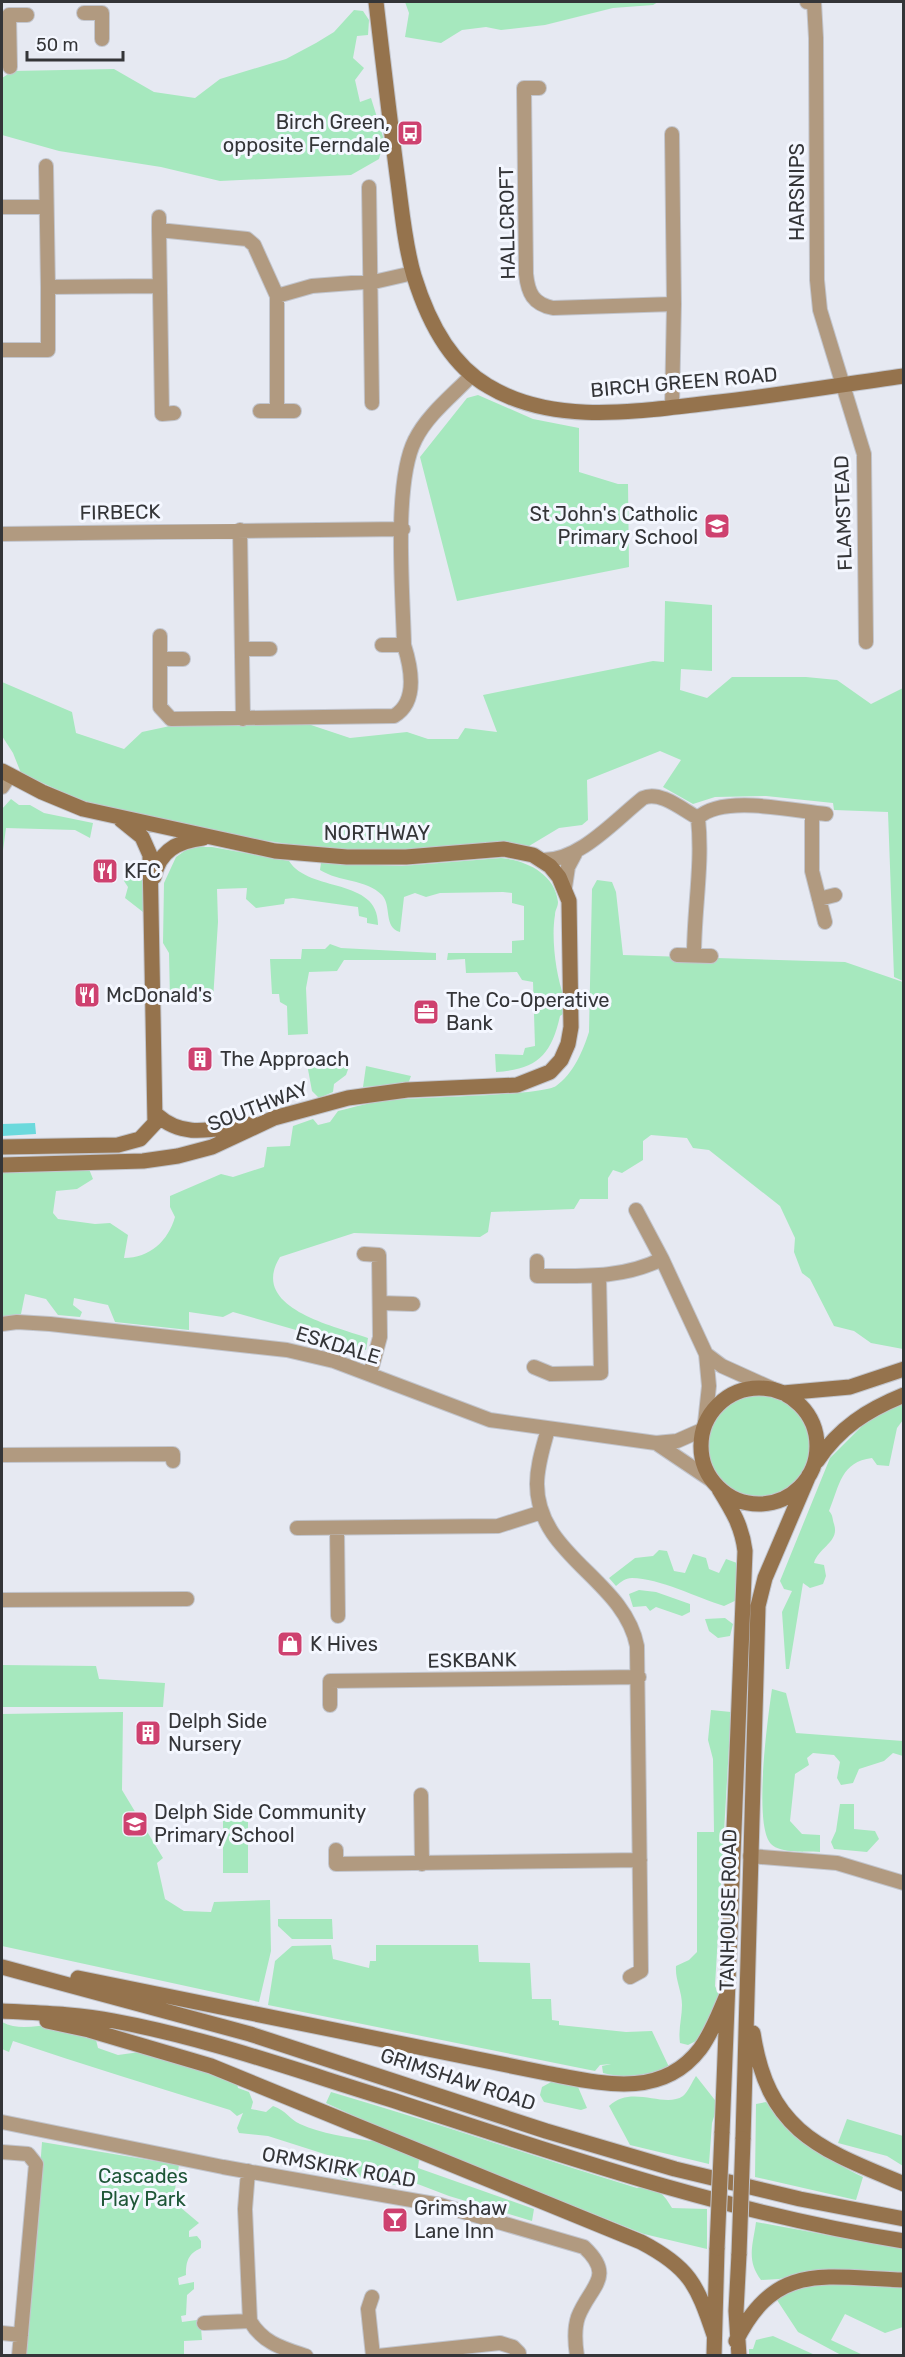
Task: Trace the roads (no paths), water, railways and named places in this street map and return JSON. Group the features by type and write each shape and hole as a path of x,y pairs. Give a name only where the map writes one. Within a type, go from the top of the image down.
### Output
{"street":[{"name":"HARSNIPS","path":"807,2 814,2 816,38 817,280 820,310 844,385"},
{"path":"84,13 102,7 102,39"},
{"path":"10,67 9,8 27,15"},
{"name":"BIRCH GREEN ROAD","path":"377,9 413,273 442,341 472,375 500,393 549,408 595,412 672,407 762,397 903,376"},
{"name":"HALLCROFT","path":"539,88 524,88 526,274 531,295 540,304 553,308 674,304"},
{"path":"672,134 674,304 672,407"},
{"path":"2,350 48,350 46,166"},
{"path":"369,187 372,403"},
{"path":"2,207 46,207"},
{"path":"174,413 162,414 159,224 248,239 254,245 277,296 277,411"},
{"path":"277,296 312,286 371,282 413,273"},
{"path":"48,287 159,286"},
{"path":"160,636 160,707 171,719 394,716 406,706 410,693 408,660 404,645 404,474 414,442 421,429 472,375"},
{"name":"FLAMSTEAD","path":"844,385 864,454 866,642"},
{"path":"260,411 294,411"},
{"name":"FIRBECK","path":"2,534 403,529"},
{"path":"240,530 243,718"},
{"path":"382,645 404,645"},
{"path":"242,649 270,649"},
{"path":"160,659 183,659"},
{"name":"NORTHWAY","path":"4,778 106,814 275,851 347,857 406,857 504,849 518,850 541,860 555,872 565,887"},
{"path":"541,860 560,859 576,852 646,796 657,796 698,818"},
{"path":"698,818 708,809 717,807 771,808 819,813 811,859 825,922"},
{"name":"NORTHWAY","path":"106,814 126,822 142,837 150,855 157,1115"},
{"path":"694,955 694,908 700,868 698,818"},
{"path":"152,892 156,869 166,852 183,842 211,838"},
{"path":"565,887 568,867 576,852"},
{"name":"SOUTHWAY","path":"2,1166 143,1161 178,1156 212,1147 259,1124 348,1098 407,1090 518,1085 550,1072 561,1060 568,1044 571,1027 569,901 565,887"},
{"path":"819,899 835,895"},
{"path":"677,955 711,956"},
{"path":"2,1147 131,1143 150,1131 157,1115 172,1127 195,1132 259,1124"},
{"path":"636,1210 662,1259 706,1354 709,1386 702,1461 715,1484 745,1503 760,1504 788,1496 811,1470 817,1441 810,1418 793,1399 722,1366 706,1354"},
{"path":"364,1254 379,1255 380,1337 370,1374"},
{"path":"537,1261 537,1276 599,1276 634,1271 662,1259"},
{"path":"534,1367 551,1374 601,1373 599,1276"},
{"path":"380,1304 413,1304"},
{"name":"ESKDALE","path":"2,1324 38,1323 239,1343 310,1354 370,1374 475,1416 506,1424 656,1443 677,1440 704,1426"},
{"path":"704,1426 721,1401 733,1394 759,1388 778,1391 850,1387 903,1369"},
{"name":"TANHOUSE ROAD","path":"737,2348 750,1856 760,1592 811,1470 829,1442 851,1422 874,1407 903,1395"},
{"path":"548,1430 538,1472 542,1512 555,1538 616,1601 635,1634 639,1677 641,1971 630,1977"},
{"name":"ESKDALE","path":"656,1443 715,1484"},
{"path":"2,1455 173,1454 172,1461"},
{"name":"TANHOUSE ROAD","path":"714,2355 745,1551 743,1534 737,1518 715,1484"},
{"path":"297,1528 498,1526 542,1512"},
{"path":"337,1528 338,1616"},
{"path":"2,1600 187,1599"},
{"name":"ESKBANK","path":"330,1705 330,1681 639,1677"},
{"path":"421,1795 422,1864"},
{"path":"336,1850 336,1864 640,1860"},
{"path":"750,1856 802,1858 837,1863 903,1883"},
{"path":"2,1962 610,2085 652,2082 685,2064 700,2049 727,1995"},
{"name":"GRIMSHAW ROAD","path":"2,1967 250,2034 546,2131 675,2169 800,2199 903,2219"},
{"path":"747,1995 757,2058 765,2084 776,2104 793,2126 814,2143 903,2184"},
{"path":"2,2011 89,2030 211,2066 641,2242 669,2256 686,2272 698,2290 714,2335"},
{"name":"GRIMSHAW ROAD","path":"2,2011 81,2016 156,2031 252,2056 653,2184 813,2223 903,2241"},
{"name":"ORMSKIRK ROAD","path":"2,2122 248,2171 440,2205 584,2247 597,2259 600,2270 598,2283 578,2318 575,2341 577,2355"},
{"path":"2,2152 28,2154 36,2164 19,2355"},
{"path":"248,2171 245,2209 250,2321 256,2331 271,2344 306,2355"},
{"path":"737,2348 758,2304 772,2292 790,2283 812,2278 903,2280"},
{"path":"372,2297 368,2309 373,2355"},
{"path":"204,2323 250,2321"},
{"path":"2,2333 21,2336"},
{"path":"378,2355 500,2343 521,2352"}],"water":[{"path":"35,1123 36,1134 2,1136 2,1124"}],"place":[{"name":"Birch Green, opposite Ferndale","path":"410,133"},
{"name":"St John's Catholic Primary School","path":"717,526"},
{"name":"KFC","path":"105,871"},
{"name":"McDonald's","path":"87,995"},
{"name":"The Co-Operative Bank","path":"426,1012"},
{"name":"The Approach","path":"200,1059"},
{"name":"K Hives","path":"290,1644"},
{"name":"Delph Side Nursery","path":"148,1733"},
{"name":"Delph Side Community Primary School","path":"135,1824"},
{"name":"Grimshaw Lane Inn","path":"395,2220"}],"park label":[{"name":"Cascades Play Park","path":"143,2188"}]}
